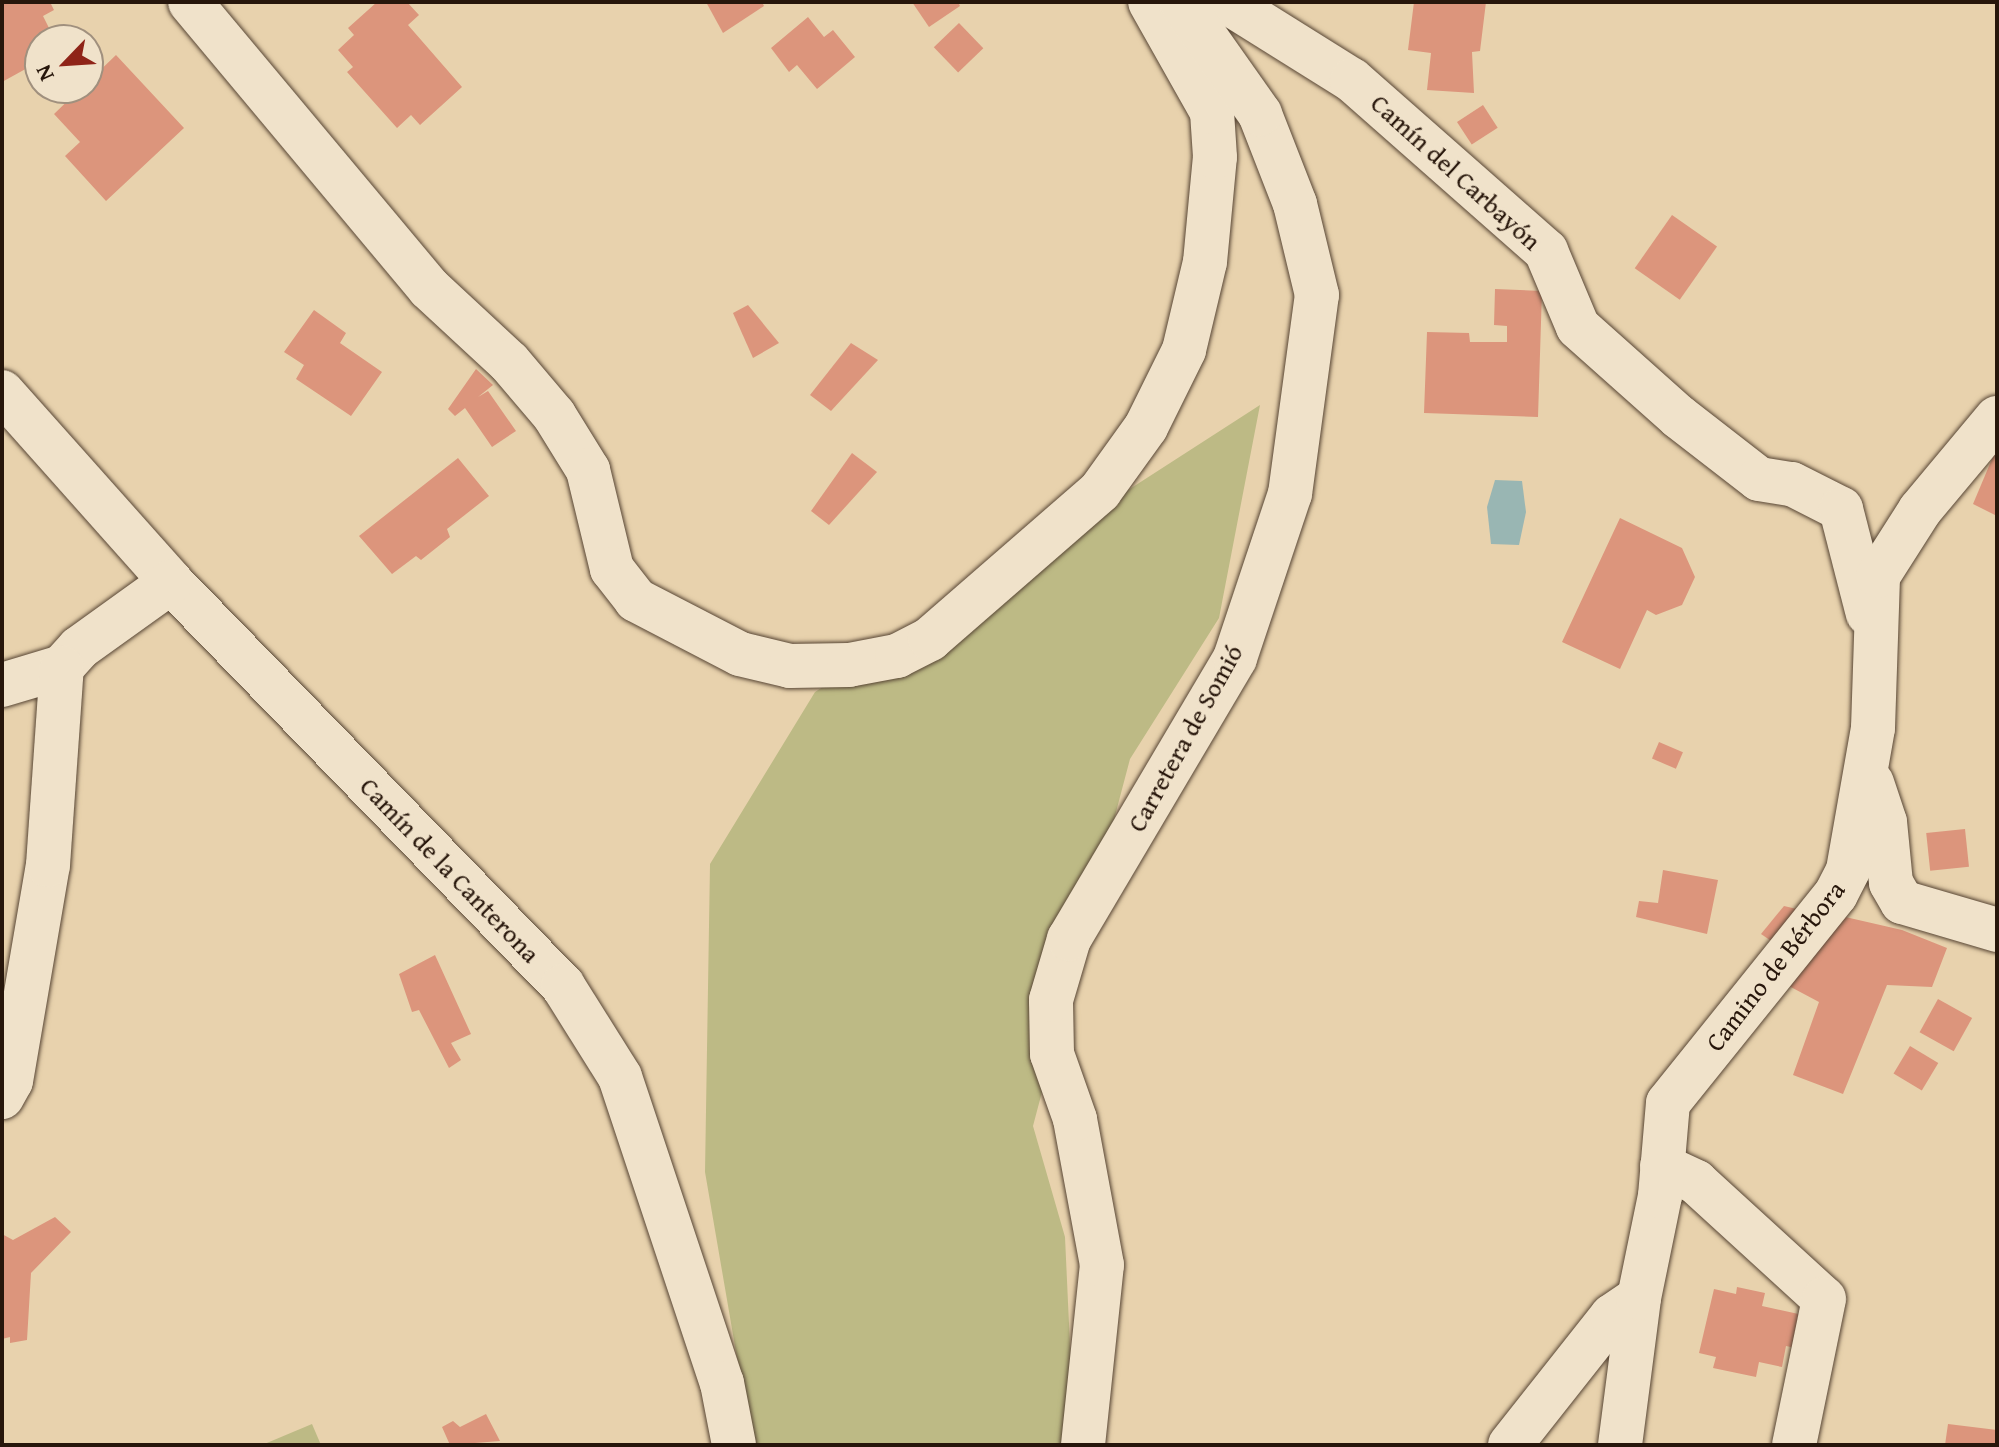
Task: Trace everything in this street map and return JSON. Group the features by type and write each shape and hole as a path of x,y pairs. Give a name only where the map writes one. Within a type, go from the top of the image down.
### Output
{"street":[{"path":"190,2 429,288 509,362 554,415 588,470 612,569 636,600 740,654 790,666 849,665 897,656 930,639 1100,491 1146,427 1184,350 1205,262 1215,157 1212,112 1150,2"},
{"name":"Carretera de Somió","path":"1083,1445 1102,1265 1075,1119 1052,1054 1051,1000 1069,939 1235,658 1290,494 1317,295 1295,204 1260,114 1181,2"},
{"name":"Camín del Carbayón","path":"1227,2 1352,80 1546,251 1578,327 1679,417 1759,479 1792,484 1841,509 1876,648"},
{"name":"Camín de la Canterona","path":"2,392 171,582 563,986 620,1077 722,1383 734,1445"},
{"name":"Camino de Bérbora","path":"1620,1445 1639,1298 1662,1166 1668,1103 1836,894 1848,870 1867,769 1878,576 1920,510 1997,418"},
{"path":"2,685 62,667 79,648 171,582"},
{"path":"2,1097 11,1081 48,865 62,667"},
{"path":"1867,769 1885,822 1891,883 1902,902 1997,930"},
{"path":"1662,1166 1696,1182 1824,1299 1794,1445"},
{"path":"1510,1445 1612,1316 1639,1298"}],"shaded area":[{"path":"1260,405 1219,618 1130,759 1033,1126 1065,1237 1072,1389 1061,1445 752,1445 705,1172 710,864 815,692"},
{"path":"312,1424 321,1445 262,1445"}],"water":[{"path":"1495,480 1522,481 1526,512 1519,545 1491,544 1487,507"}],"building":[{"path":"2,2 50,2 54,10 43,16 47,24 24,24 24,70 2,82"},
{"path":"377,2 407,2 419,15 408,25 462,87 420,125 411,115 397,128 347,72 353,67 338,50 354,35 348,28"},
{"path":"706,2 762,2 764,6 723,33"},
{"path":"912,2 958,2 960,6 929,27"},
{"path":"1414,2 1486,2 1480,51 1472,52 1474,93 1427,90 1431,53 1408,50"},
{"path":"808,17 824,37 833,30 855,57 817,89 797,65 789,72 771,48"},
{"path":"959,23 983,48 958,72 934,47"},
{"path":"116,55 184,128 106,201 65,156 80,142 54,114 64,104 104,104 104,67"},
{"path":"1483,105 1498,128 1472,145 1457,122"},
{"path":"1672,215 1717,247 1680,300 1635,268"},
{"path":"1495,289 1542,291 1538,417 1424,413 1427,332 1469,333 1470,342 1507,342 1507,326 1494,325"},
{"path":"748,305 779,343 753,358 733,313"},
{"path":"314,310 346,333 340,343 382,372 351,416 296,379 304,365 284,352"},
{"path":"851,343 878,360 831,411 810,395"},
{"path":"476,369 493,385 478,397 488,391 516,431 492,447 465,408 455,416 448,409"},
{"path":"1997,447 1997,516 1973,504"},
{"path":"852,453 877,472 829,525 811,511"},
{"path":"458,458 489,496 447,529 450,537 421,560 416,556 392,574 359,536"},
{"path":"1620,518 1682,548 1695,577 1682,605 1656,615 1647,610 1620,669 1562,642"},
{"path":"1659,742 1683,752 1676,769 1652,759"},
{"path":"1965,829 1969,867 1930,871 1926,833"},
{"path":"1663,870 1718,880 1707,934 1636,917 1639,901 1658,903"},
{"path":"1784,906 1801,910 1777,945 1761,934"},
{"path":"1841,916 1902,930 1947,948 1932,987 1887,985 1843,1094 1793,1075 1819,1002 1787,985"},
{"path":"435,955 471,1034 451,1043 461,1060 449,1068 419,1010 412,1012 399,974"},
{"path":"1938,999 1972,1018 1954,1051 1920,1032"},
{"path":"1910,1046 1938,1063 1922,1090 1894,1073"},
{"path":"55,1217 71,1232 31,1273 27,1340 10,1343 10,1337 2,1339 2,1234 13,1240"},
{"path":"1737,1287 1765,1293 1762,1306 1803,1315 1795,1348 1786,1346 1782,1367 1759,1362 1756,1377 1713,1368 1716,1357 1699,1353 1714,1289 1736,1294"},
{"path":"486,1414 500,1441 450,1445 442,1427 453,1421 460,1427"},
{"path":"1948,1424 1997,1430 1997,1445 1945,1445"}]}
